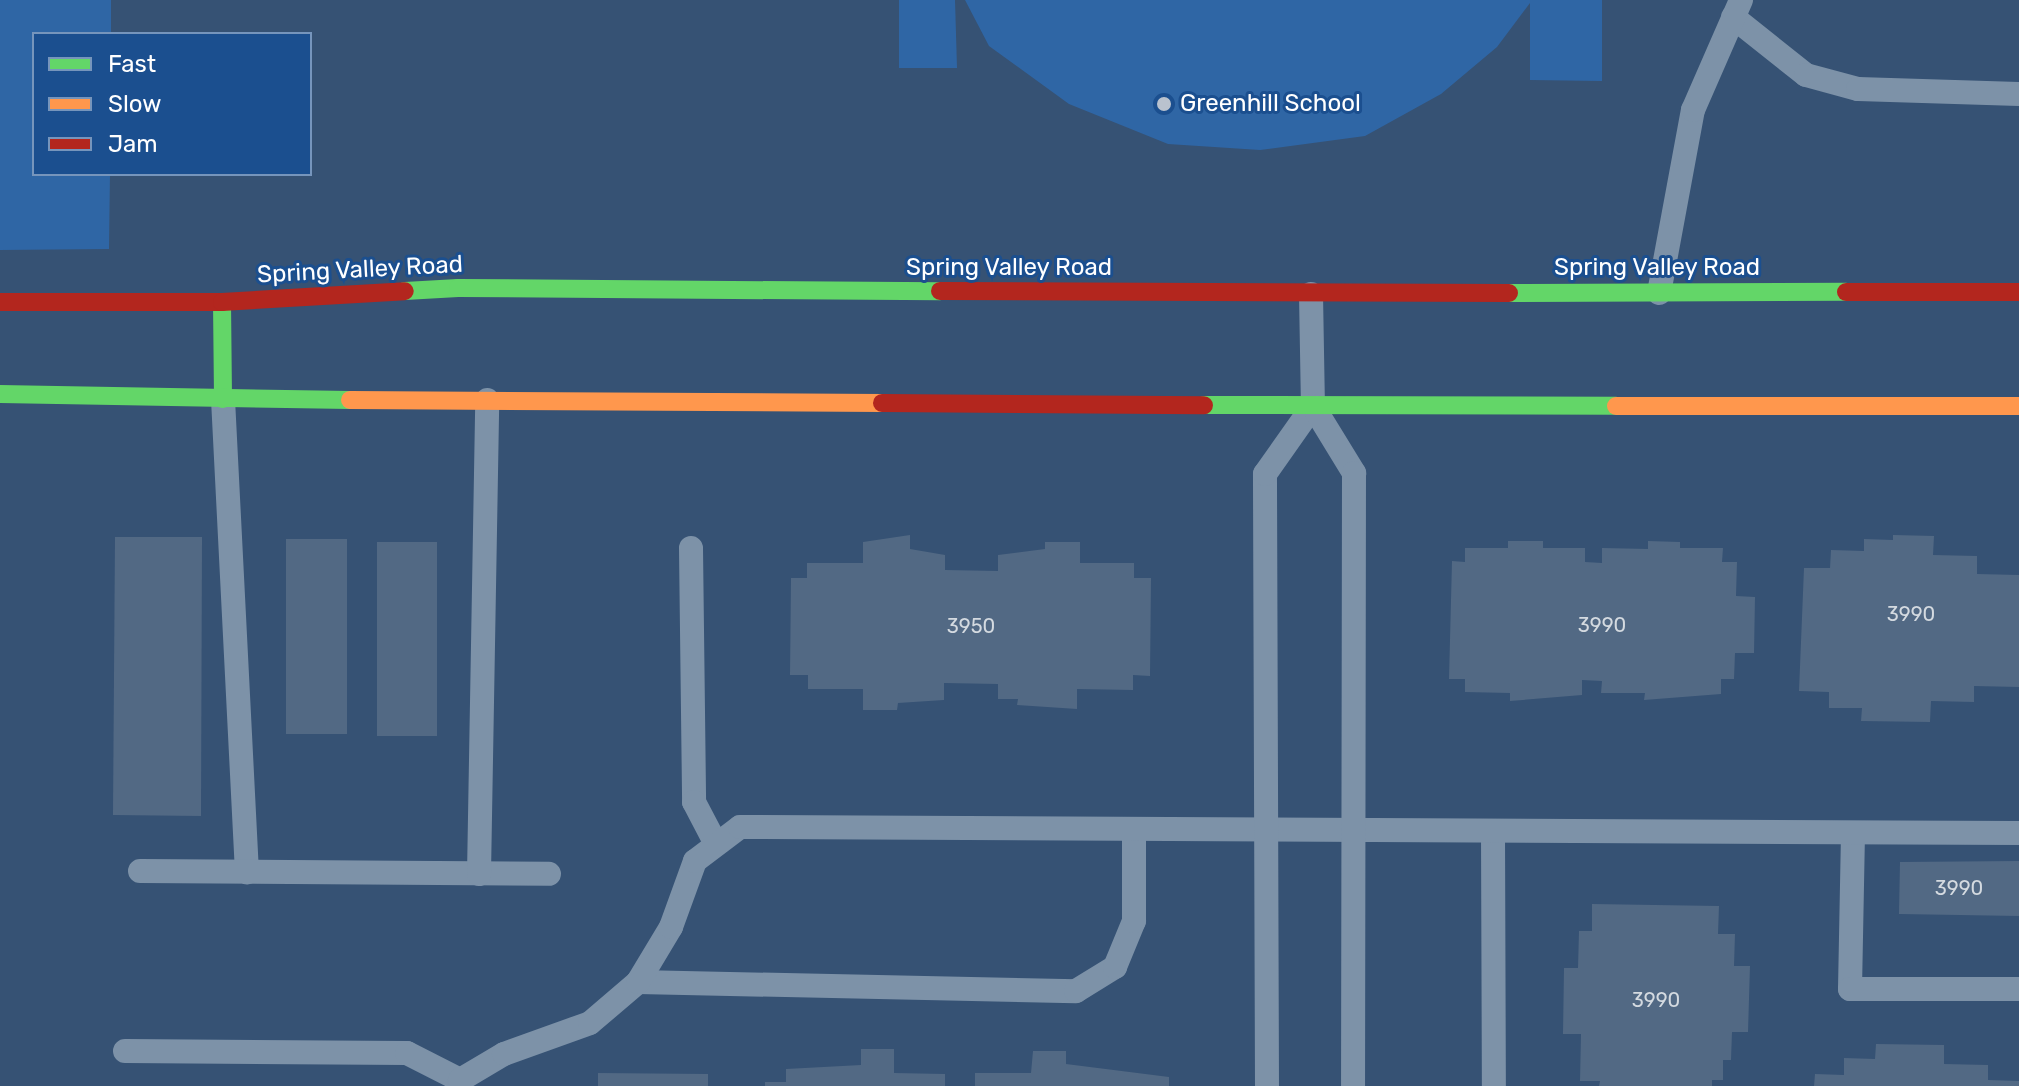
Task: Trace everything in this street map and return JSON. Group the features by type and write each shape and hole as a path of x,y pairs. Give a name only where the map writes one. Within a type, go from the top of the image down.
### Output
{"main road":[{"name":"Spring Valley Road","path":"0,302 222,302 458,288 1311,294 2019,292"},
{"path":"222,302 223,399"},
{"path":"0,394 223,399 1313,406 2019,406"}],"lane":[{"path":"1659,293 1693,110 1737,8 1806,75 1858,89 2019,94"},
{"path":"1311,294 1313,406 1354,473 1353,1086"},
{"path":"223,399 247,872"},
{"path":"479,874 487,400"},
{"path":"1267,1086 1265,474 1313,406"},
{"path":"691,548 694,802 716,844"},
{"path":"125,1051 407,1053 460,1083 504,1054 590,1023 638,982 671,927 695,861 740,827 1266,828 1493,833 2019,833"},
{"path":"638,982 1076,991 1115,967 1134,921 1134,829"},
{"path":"1493,833 1494,1086"},
{"path":"1853,833 1850,989 2019,989"},
{"path":"140,871 549,874"}],"shaded area":[{"path":"0,0 111,0 111,32 32,32 32,176 110,176 109,249 0,250"},
{"path":"899,0 955,0 957,68 899,68"},
{"path":"965,0 1602,0 1602,81 1530,80 1530,3 1497,47 1441,94 1365,136 1260,150 1168,144 1069,104 989,46"}],"building":[{"path":"910,535 910,549 945,555 945,570 998,571 998,555 1045,549 1045,542 1080,542 1080,563 1134,563 1134,578 1151,578 1150,676 1133,675 1133,690 1077,689 1077,709 1017,705 1018,699 998,699 998,684 944,683 944,700 898,703 897,710 863,710 863,689 808,689 808,675 790,675 791,578 807,578 807,563 863,563 863,542"},
{"path":"1893,535 1934,536 1933,555 1977,556 1977,574 2019,575 2019,687 1974,686 1974,702 1931,701 1930,722 1861,721 1862,708 1829,708 1829,692 1799,691 1804,568 1830,568 1831,550 1864,551 1864,539 1893,540"},
{"path":"115,537 202,537 201,816 113,815"},
{"path":"286,539 347,539 347,734 286,734"},
{"path":"1508,541 1543,541 1543,548 1585,548 1585,562 1602,563 1602,548 1648,549 1648,541 1680,542 1680,548 1723,548 1722,562 1737,562 1736,596 1755,597 1754,653 1735,653 1734,679 1721,679 1721,694 1644,700 1645,693 1601,693 1602,681 1582,680 1582,695 1510,701 1510,693 1465,692 1465,679 1449,679 1452,561 1465,562 1465,548 1508,548"},
{"path":"377,542 437,542 437,736 377,736"},
{"path":"2019,861 2019,916 1899,914 1900,862"},
{"path":"1592,904 1719,906 1718,934 1735,934 1734,966 1750,966 1748,1032 1732,1032 1731,1060 1723,1060 1723,1080 1712,1080 1712,1086 1599,1086 1600,1081 1580,1081 1581,1034 1563,1034 1564,968 1578,968 1579,931 1592,931"},
{"path":"1876,1044 1944,1045 1944,1064 1988,1065 1988,1080 2019,1081 2019,1086 1814,1086 1815,1074 1844,1075 1844,1058 1875,1059"},
{"path":"861,1049 894,1049 894,1073 945,1074 945,1086 765,1086 765,1082 786,1082 786,1069 861,1065"},
{"path":"1033,1051 1066,1051 1066,1064 1169,1077 1169,1086 975,1086 975,1073 1031,1073"},
{"path":"598,1073 708,1074 708,1086 598,1086"}],"traffic: fast":[{"path":"405,291 458,288 940,291"},
{"path":"1509,293 1846,292"},
{"path":"222,302 223,399"},
{"path":"0,394 350,400"},
{"path":"1204,405 1616,406"}],"traffic: slow":[{"path":"350,400 882,403"},
{"path":"1616,406 2019,406"}],"traffic: jam":[{"path":"0,302 222,302 405,291"},
{"path":"940,291 1509,293"},
{"path":"1846,292 2019,292"},
{"path":"882,403 1204,405"}],"place":[{"name":"Greenhill School","path":"1164,104"}]}
